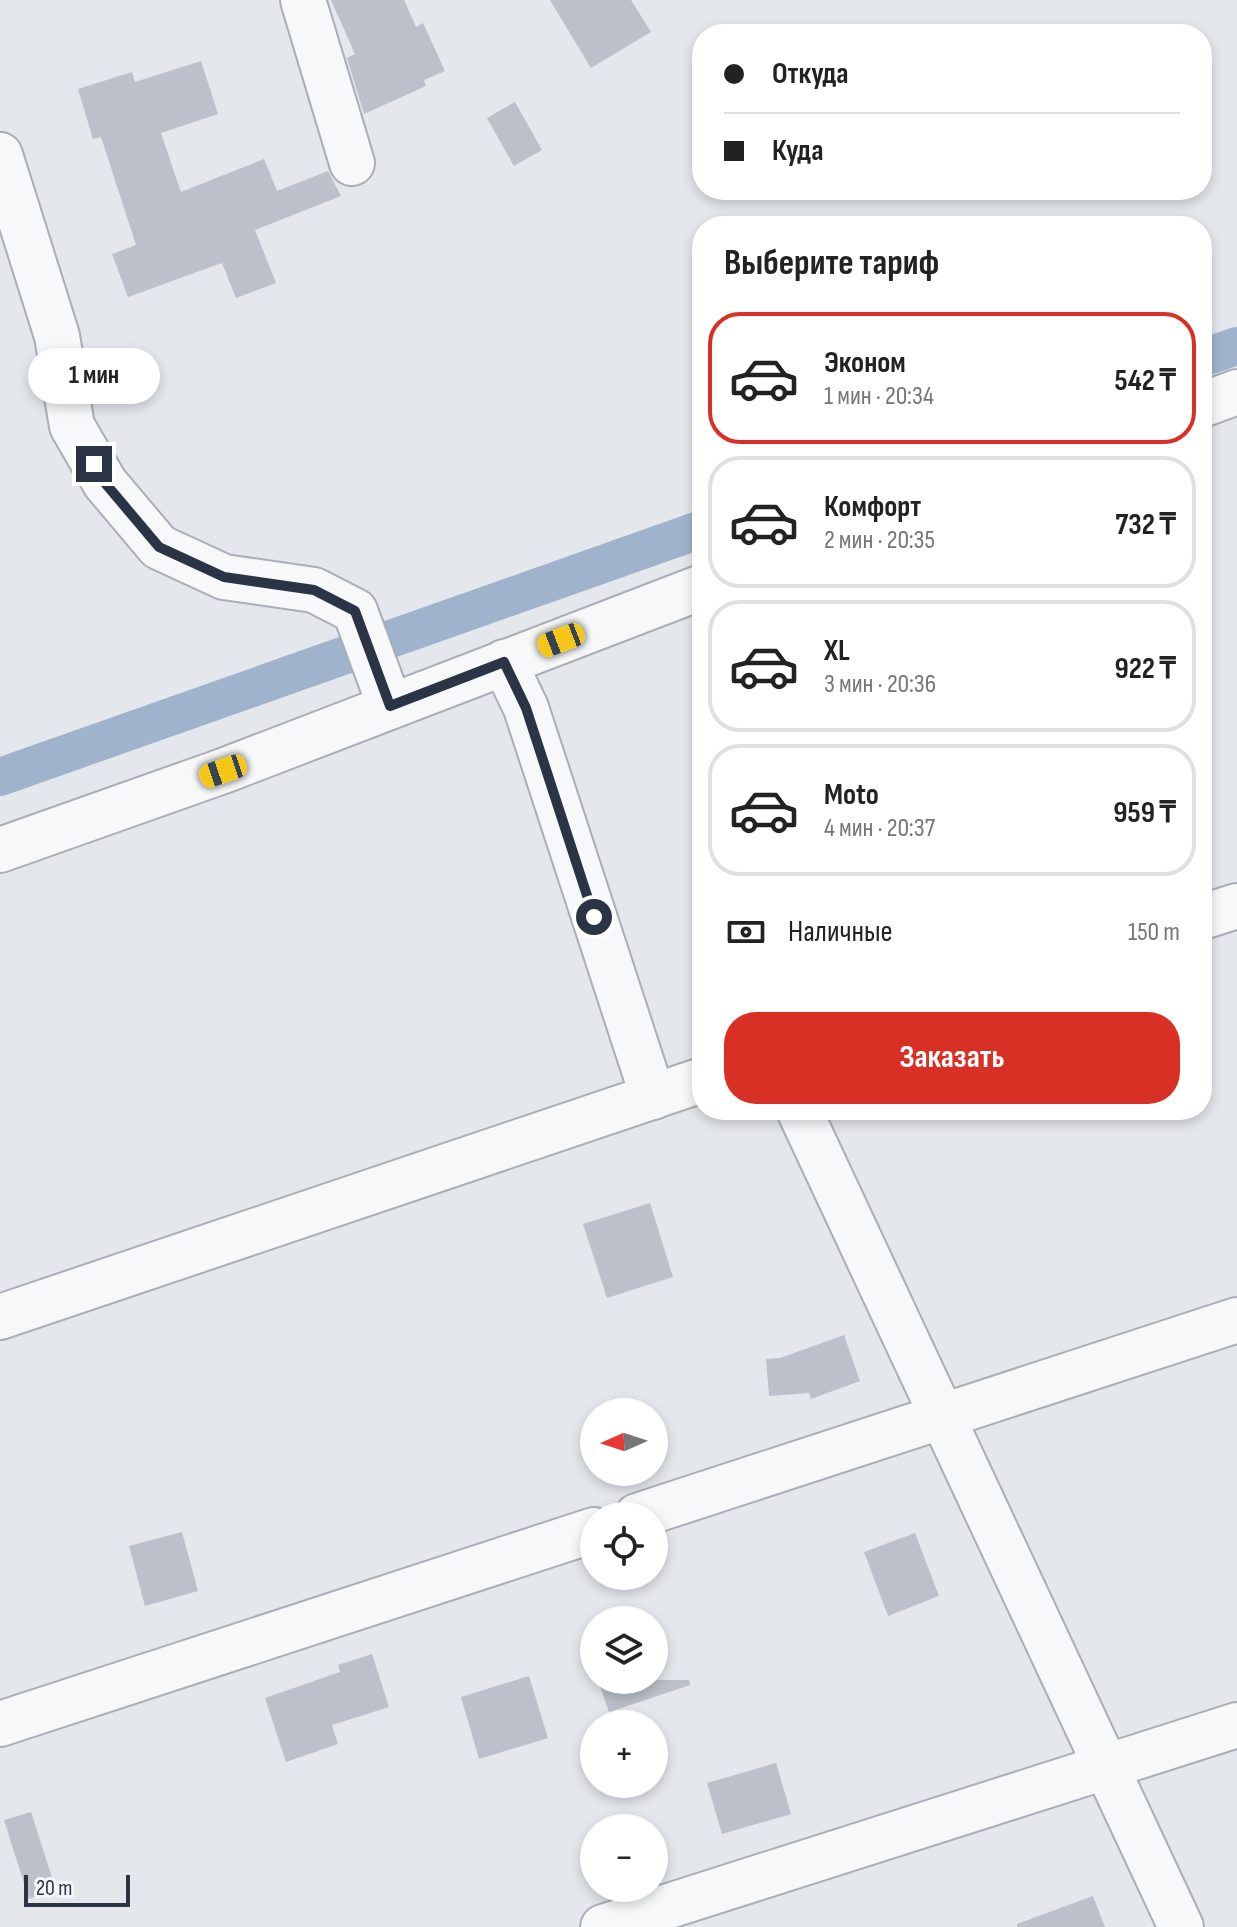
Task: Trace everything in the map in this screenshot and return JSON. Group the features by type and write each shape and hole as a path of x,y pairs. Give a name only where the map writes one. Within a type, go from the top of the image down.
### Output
{"street":[{"path":"303,0 352,163"},
{"path":"0,155 57,336 72,426 105,483 159,547 224,577 314,590 355,611 385,689"},
{"path":"1212,401 1237,392"},
{"path":"0,850 223,771 385,689 504,662 692,591"},
{"path":"504,662 526,708 653,1097"},
{"path":"1212,914 1237,906"},
{"path":"0,1317 692,1083"},
{"path":"804,1120 1181,1927"},
{"path":"668,1506 1237,1320"},
{"path":"0,1724 580,1535"},
{"path":"603,1927 1237,1725"}],"building":[{"path":"331,0 404,0 416,27 423,23 445,71 424,80 426,86 364,114 347,58 355,54"},
{"path":"550,0 631,0 651,32 591,68"},
{"path":"201,61 218,114 161,133 181,192 264,159 277,191 328,171 341,196 255,230 276,283 236,298 222,263 128,297 112,254 136,245 101,137 93,139 78,89 132,72 135,82"},
{"path":"515,102 542,150 514,166 487,118"},
{"path":"650,1203 673,1277 607,1298 583,1224"},
{"path":"844,1335 860,1381 811,1399 809,1393 769,1396 766,1359 780,1358"},
{"path":"182,1532 198,1591 145,1606 129,1546"},
{"path":"915,1533 939,1596 888,1616 864,1552"},
{"path":"372,1654 389,1707 332,1725 338,1744 286,1762 265,1698 340,1672 338,1665"},
{"path":"529,1676 548,1738 479,1759 461,1697"},
{"path":"668,1680 689,1680 690,1685 668,1692"},
{"path":"603,1694 663,1694 615,1710 608,1710"},
{"path":"776,1763 791,1814 722,1834 707,1783"},
{"path":"31,1812 56,1890 29,1899 4,1820"},
{"path":"1093,1896 1105,1927 1017,1927 1017,1924"}],"waterway":[{"path":"1212,355 1237,346"},
{"path":"0,777 692,533"}],"route":[{"path":"94,464 105,483 159,547 224,577 314,590 355,611 390,706 504,662 526,708 594,917"}]}
